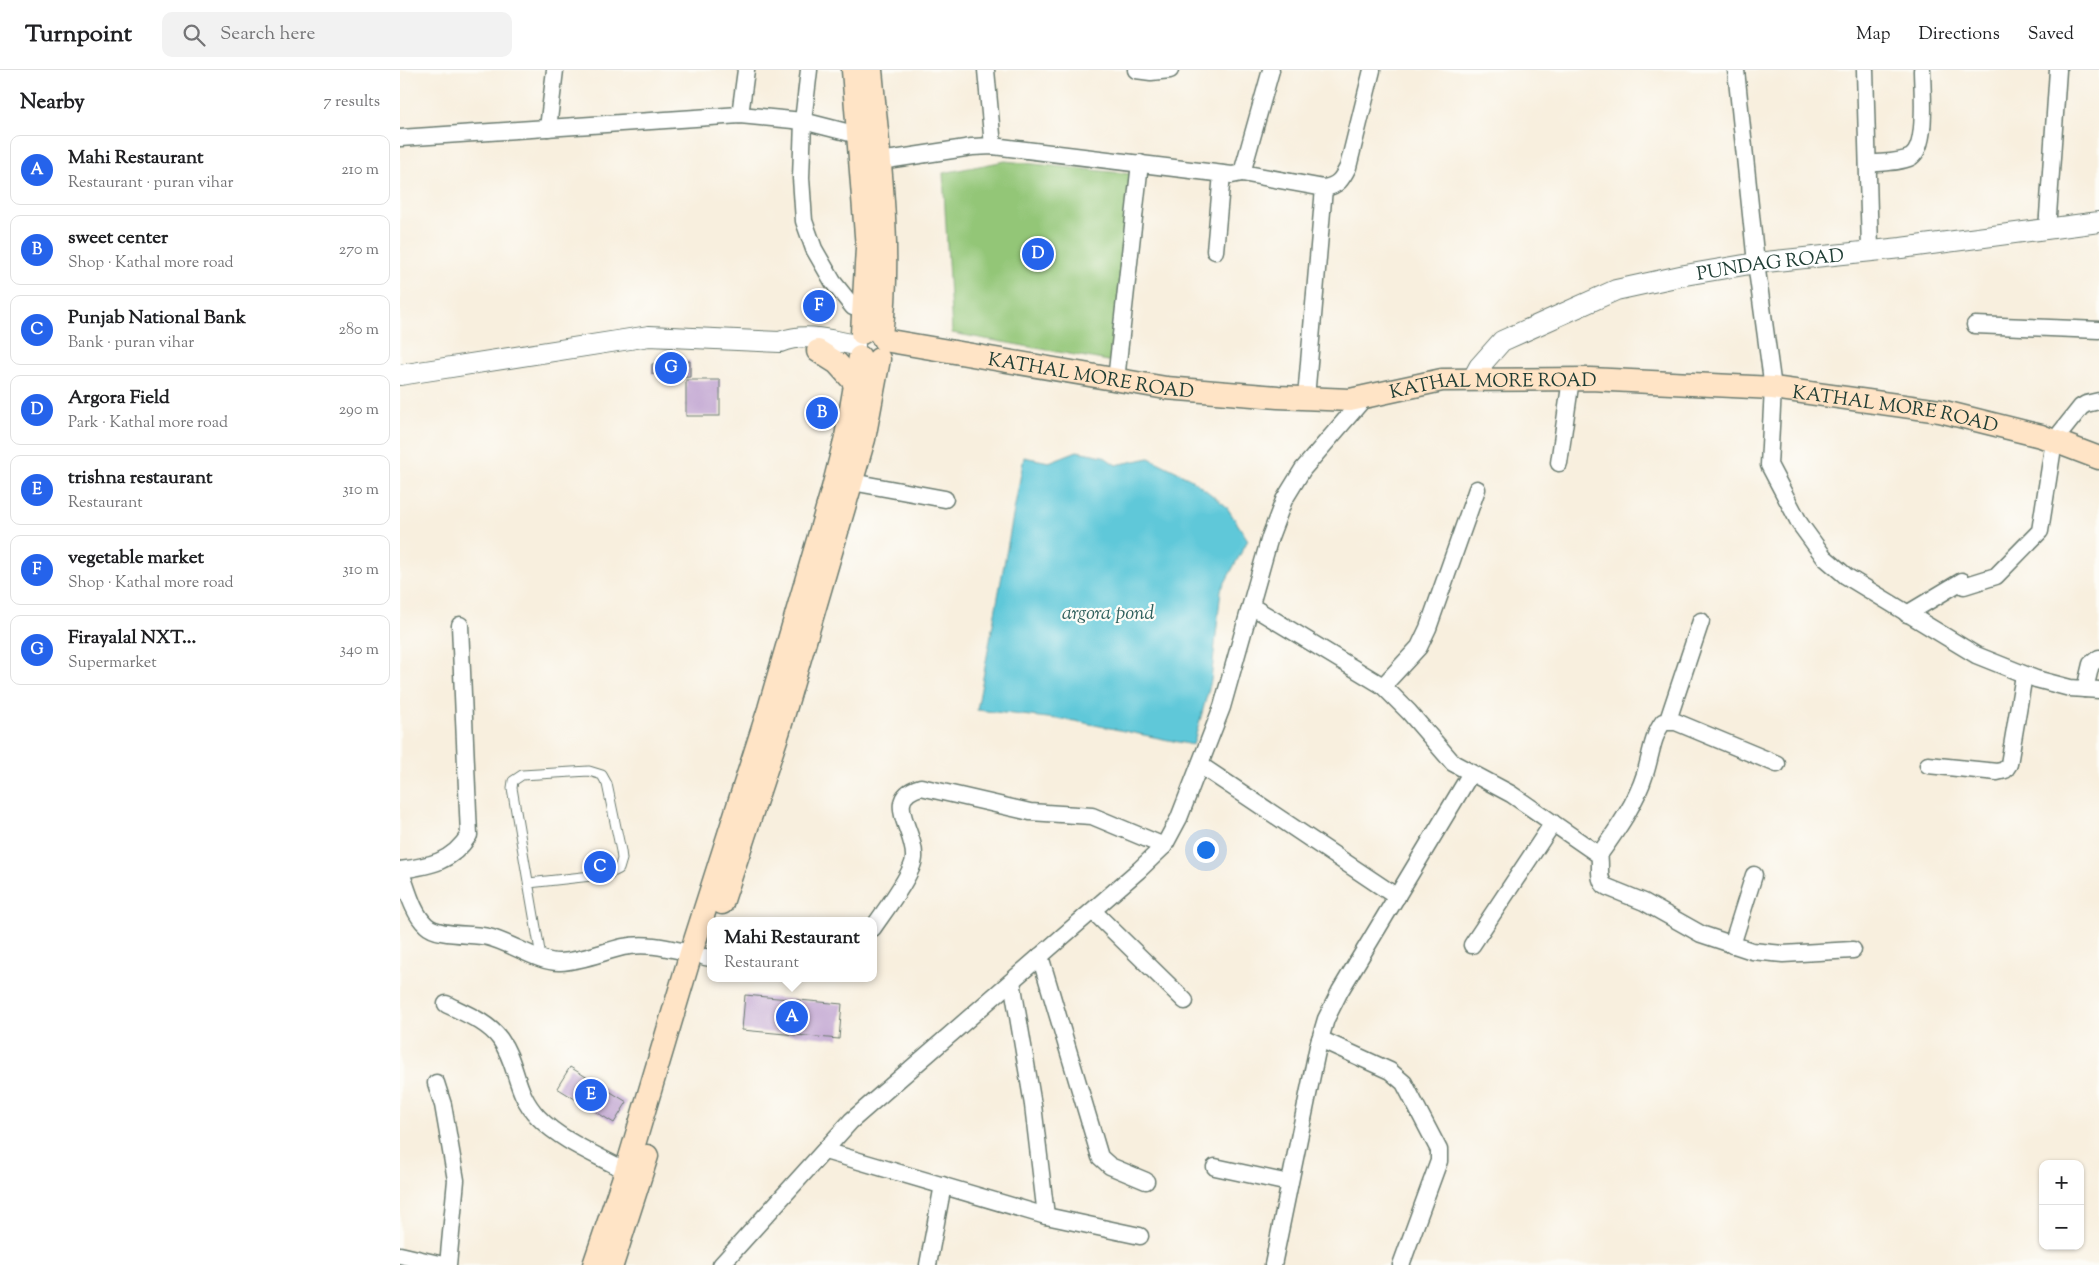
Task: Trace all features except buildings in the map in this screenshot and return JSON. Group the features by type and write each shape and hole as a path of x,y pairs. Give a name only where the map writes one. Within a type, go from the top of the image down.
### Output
{"main road":[{"path":"718,917 779,730 866,430 868,346 864,310 867,248 853,70"},
{"path":"713,917 769,709 823,524 846,437 855,384 886,293 886,238 871,70"},
{"name":"KATHAL MORE ROAD","path":"868,346 1166,388 1306,398 1350,400 1442,380 1571,379 1773,388 1940,411 1999,424 2054,441 2099,458"},
{"path":"818,351 838,364 855,384"},
{"path":"594,1265 704,952"},
{"path":"612,1265 639,1180 704,952"}],"street":[{"path":"548,128 555,70"},
{"path":"740,115 746,70"},
{"path":"809,70 803,121 801,178 804,221 814,249 833,282 853,307 864,310"},
{"path":"986,70 993,146"},
{"path":"1136,70 1151,72 1170,70"},
{"path":"1242,173 1270,70"},
{"path":"880,161 963,148 993,146 1222,174 1242,173 1324,188 1333,186 1342,179 1348,167 1372,70"},
{"path":"1736,70 1756,263 1773,388 1770,465 1800,524 1832,565 1846,576 1976,655 2024,675 2070,688 2092,690 2091,664 2099,658"},
{"path":"1864,70 1870,250"},
{"path":"1868,164 1906,159 1917,150 1921,138 1922,70"},
{"path":"2047,230 2058,70"},
{"path":"400,138 740,115 803,121 858,135"},
{"path":"1116,380 1140,163"},
{"path":"1215,250 1222,174"},
{"path":"1306,398 1324,188"},
{"name":"PUNDAG ROAD","path":"1472,380 1478,367 1502,340 1616,290 1685,275 1756,263 2047,230 2099,222"},
{"path":"1974,324 2099,330"},
{"path":"400,375 649,336 780,342 791,347 818,351 868,346"},
{"path":"780,342 792,337 868,346"},
{"path":"1560,463 1571,379"},
{"path":"720,1265 851,1121 1093,911 1164,846 1179,818 1222,708 1270,537 1284,500 1303,469 1366,396"},
{"path":"1907,614 1963,584 1996,576 2040,531 2054,441 2081,407 2099,401"},
{"path":"852,482 944,499"},
{"path":"1383,686 1402,668 1422,640 1477,489"},
{"path":"1251,606 1383,686 1409,712 1453,763 1511,794 1599,855"},
{"path":"1701,621 1668,720 1663,722 1658,729 1645,774 1634,801 1599,855 1603,885 1644,902 1701,934 1732,945 1782,954 1854,950"},
{"path":"460,625 468,835 459,851 436,863 400,870 417,912 426,926 437,931 490,938 557,962 579,960 623,947 641,945 704,952"},
{"path":"1928,765 1997,772 2005,770 2009,764 2024,675"},
{"path":"1668,720 1778,764"},
{"path":"1200,765 1397,897"},
{"path":"1272,1265 1326,1019 1340,991 1471,773"},
{"path":"877,922 907,876 914,859 913,845 903,812 902,798 908,790 921,786 1030,812 1092,816 1164,846"},
{"path":"1472,945 1553,823"},
{"path":"1732,945 1754,875"},
{"path":"1093,911 1185,1000"},
{"path":"1040,956 1100,1157 1110,1166 1146,1181"},
{"path":"1012,981 1033,1105 1046,1216"},
{"path":"446,1004 487,1026 500,1039 513,1066 522,1096 539,1118 561,1135 626,1171"},
{"path":"1320,1040 1390,1071 1404,1083 1439,1150 1439,1161 1400,1265"},
{"path":"436,1083 456,1180 448,1265"},
{"path":"825,1151 1046,1216 1140,1236"},
{"path":"1215,1167 1289,1183"},
{"path":"928,1265 943,1185"},
{"path":"400,1255 442,1265"}],"lane":[{"path":"529,884 609,874 619,869 621,851 607,784 602,775 589,771 522,775 513,781 512,788 541,957"}],"green space":[{"path":"1005,161 1141,175 1114,362 952,333 943,173"}],"water":[{"name":"argora pond","path":"1077,451 1103,456 1116,465 1149,458 1190,478 1226,506 1248,540 1221,590 1211,681 1193,745 1075,721 977,710 1024,457 1049,462"}],"place":[{"name":"Argora Field","path":"1038,254"},
{"name":"vegetable market","path":"819,306"},
{"name":"Firayalal NXT...","path":"671,368"},
{"name":"sweet center","path":"822,413"},
{"name":"Punjab National Bank","path":"600,867"},
{"name":"Mahi Restaurant","path":"792,1017"},
{"name":"trishna restaurant","path":"591,1095"}]}
